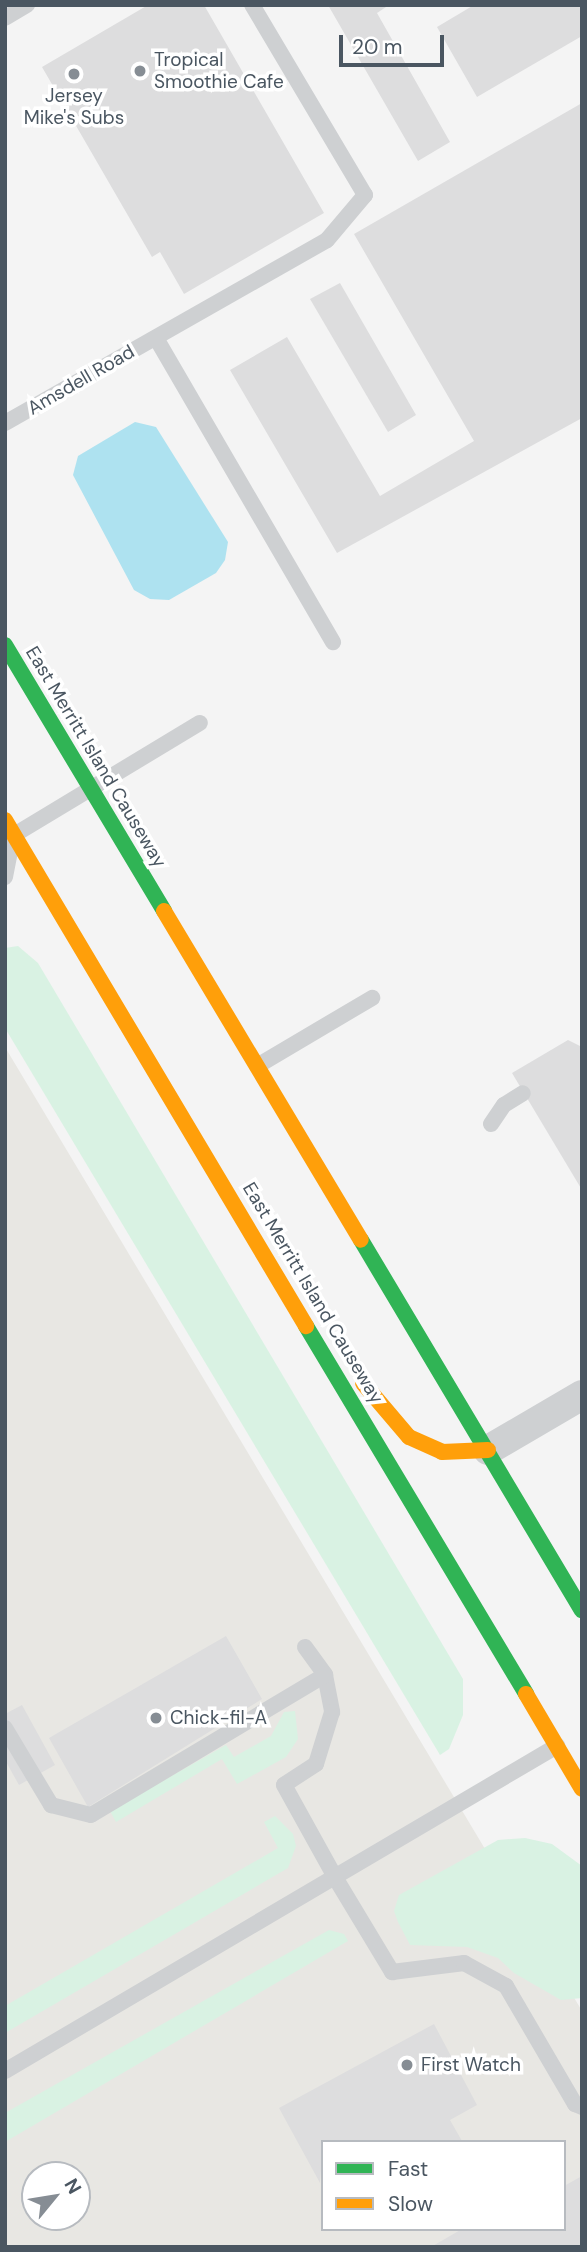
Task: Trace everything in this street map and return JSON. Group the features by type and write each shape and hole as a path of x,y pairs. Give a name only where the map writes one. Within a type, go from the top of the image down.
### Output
{"main road":[{"name":"East Merritt Island Causeway","path":"5,645 582,1610"},
{"name":"East Merritt Island Causeway","path":"5,820 10,834 292,1299 582,1789"},
{"path":"292,1299 409,1437 442,1452 488,1450"},
{"path":"557,1746 582,1760"}],"street":[{"path":"488,1450 582,1395"}],"lane":[{"path":"5,18 27,5"},
{"name":"Amsdell Road","path":"5,424 327,240 365,195 252,5"},
{"path":"156,338 333,642"},
{"path":"5,877 10,834 200,723"},
{"path":"257,1066 372,998"},
{"path":"491,1124 504,1105 523,1093"},
{"path":"305,1647 325,1675 332,1713 327,1738 316,1764 284,1785 392,1972 464,1963 506,1986 575,2104 582,2107"},
{"path":"5,1728 51,1805 91,1815 325,1675"},
{"path":"5,2071 336,1879 557,1746"}],"shaded area":[{"path":"5,1047 582,2011 582,2247 5,2247"}],"green space":[{"path":"18,946 38,963 463,1679 463,1715 449,1749 440,1755 5,1028 5,948"},
{"path":"295,1711 298,1739 286,1757 237,1784 222,1759 116,1822 110,1811 226,1745 234,1757 271,1736 284,1712"},
{"path":"275,1816 293,1834 296,1846 288,1868 5,2033 5,2006 278,1848 264,1822"},
{"path":"525,1838 552,1844 582,1866 582,1998 561,2000 514,1973 498,1958 467,1947 410,1945 394,1911 399,1895 498,1840"},
{"path":"329,1930 344,1934 348,1941 5,2142 5,2113"}],"water":[{"path":"135,422 156,427 228,542 225,560 216,573 169,600 150,599 134,590 73,475 78,456"}],"building":[{"path":"148,5 204,5 324,213 184,294 160,252 152,257 42,67"},
{"path":"328,5 389,5 377,13 450,142 418,161"},
{"path":"474,5 582,5 582,36 477,97 437,27"},
{"path":"582,103 582,418 337,553 230,370 287,337 380,496 474,441 354,234"},
{"path":"340,283 416,415 388,432 310,299"},
{"path":"568,1040 582,1047 582,1190 512,1073"},
{"name":"Chick-fil-A","path":"226,1636 262,1699 88,1807 49,1738"},
{"path":"22,1705 55,1765 19,1785 5,1760 5,1714"},
{"name":"First Watch","path":"434,2024 477,2105 450,2120 461,2140 321,2140 320,2183 279,2108"},
{"path":"582,2176 582,2247 431,2247 459,2231 566,2231 566,2185"}],"traffic: fast":[{"path":"5,645 164,911"},
{"path":"361,1240 582,1610"},
{"path":"306,1326 526,1694"}],"traffic: slow":[{"path":"5,820 306,1326"},
{"path":"164,911 361,1240"},
{"path":"363,1383 409,1437 442,1452 488,1450"},
{"path":"526,1694 582,1789"}],"place":[{"name":"Tropical Smoothie Cafe","path":"140,71"},
{"name":"Jersey Mike's Subs","path":"74,74"},
{"name":"Chick-fil-A","path":"156,1718"},
{"name":"First Watch","path":"407,2065"}]}
